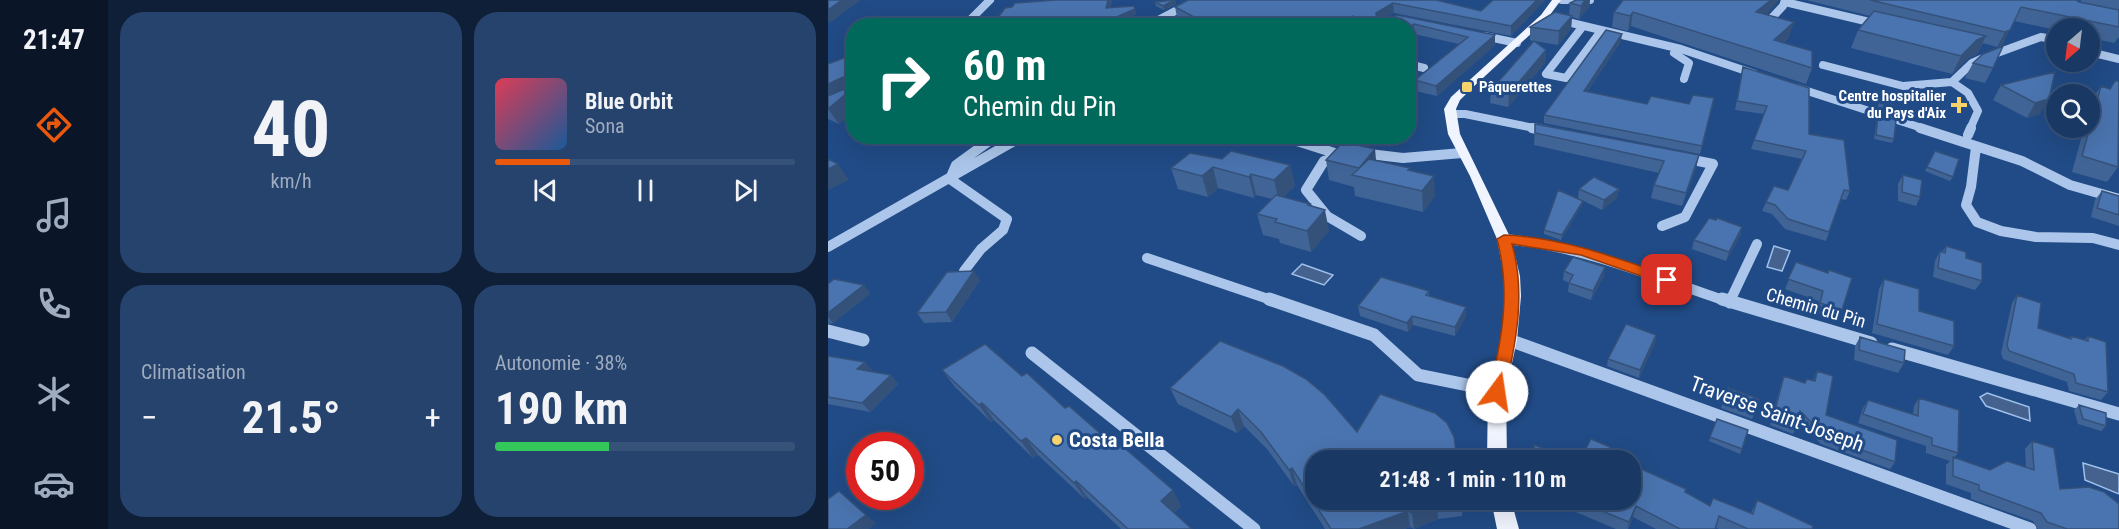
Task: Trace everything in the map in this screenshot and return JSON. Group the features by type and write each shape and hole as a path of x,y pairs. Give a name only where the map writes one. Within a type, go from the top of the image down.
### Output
{"main road":[{"path":"1497,450 1497,392 1509,340 1513,296 1509,260 1504,239 1476,176 1454,135 1450,114 1455,99 1517,44 1544,17 1557,0"},
{"path":"1503,510 1508,529"}],"street":[{"path":"972,18 990,0"},
{"path":"1162,18 1196,0"},
{"path":"1562,0 1590,0"},
{"path":"1767,23 1785,1 1890,27"},
{"path":"1544,17 1681,49 1766,78"},
{"path":"1583,26 1546,74 1566,78 1601,31"},
{"path":"1473,34 1517,44"},
{"path":"1952,82 1971,63 2038,38 2046,40"},
{"path":"1987,50 1998,52"},
{"path":"2100,51 2119,54"},
{"path":"1674,53 1689,63 1684,79"},
{"path":"2100,53 2119,59"},
{"path":"1823,65 1903,86 1952,82 1968,93 1978,111 1968,135"},
{"path":"1416,66 1424,68"},
{"path":"1788,85 2022,161 2070,185 2119,199"},
{"path":"1450,114 1465,114 1555,133"},
{"path":"950,179 956,165 985,144"},
{"path":"828,247 1009,144"},
{"path":"1307,144 1342,155"},
{"path":"1976,147 1966,205 1977,222 2001,231 2036,237 2093,237 2119,245"},
{"path":"1361,236 1327,216 1306,190 1324,160 1355,152 1403,158 1462,153"},
{"path":"1662,226 1685,217 1713,165 1668,155"},
{"path":"950,179 1008,219 1003,230 981,249 964,271"},
{"name":"Chemin du Pin","path":"1504,239 1583,251 1730,302 2119,414"},
{"path":"1730,302 1757,244"},
{"path":"1147,258 1374,335 1418,375 1497,392"},
{"path":"828,331 863,340"},
{"name":"Traverse Saint-Joseph","path":"1509,340 2030,529"},
{"path":"1032,353 1254,529"}],"water":[{"path":"1774,246 1790,251 1782,271 1767,267"},
{"path":"1302,264 1333,275 1324,285 1292,274"},
{"path":"1987,393 2029,407 2030,421 1986,406 1980,397"},
{"path":"2083,463 2119,474 2119,494 2085,480"}],"building":[{"path":"828,0 842,0 828,10"},
{"path":"1108,0 1106,8 1134,6 1135,9 1114,18 998,18 1005,8 1012,7 1015,3"},
{"path":"1175,0 1163,6 1155,2"},
{"path":"1188,0 1436,0 1481,11 1493,0 1537,0 1511,26 1393,3 1376,13 1377,18 1354,18 1353,16 1349,18 1196,18 1175,7"},
{"path":"1585,0 1581,6 1570,3"},
{"path":"1623,0 1771,0 1756,12 1794,22 1774,40 1812,51 1812,68 1633,12 1630,16 1614,12"},
{"path":"1870,0 2076,0 2119,10 2119,27 2100,23 2100,18 2075,18 2021,7 2010,30 2005,32"},
{"path":"1874,11 1986,36 1977,40 1961,56 1858,30"},
{"path":"1555,12 1572,16 1559,31 1530,27"},
{"path":"1397,15 1412,18 1391,18"},
{"path":"1416,19 1495,35 1436,86 1416,80 1416,79 1468,37 1416,24"},
{"path":"1606,30 1622,34 1584,91 1647,104 1651,96 1689,104 1693,95 1714,98 1702,146 1544,115"},
{"path":"1534,41 1546,50 1509,94 1491,90"},
{"path":"2003,46 1993,68 1973,63 1983,54"},
{"path":"846,57 846,79 843,77 828,84 828,64"},
{"path":"1743,67 1809,88 1809,134 1844,140 1850,191 1844,190 1829,232 1788,219 1775,205 1766,202 1774,186 1788,190 1806,151 1754,140 1767,106 1737,101"},
{"path":"2055,72 2052,84 2046,84 2046,100 2035,103 2001,85"},
{"path":"2115,81 2119,81 2118,167 2082,156 2087,138 2100,138 2100,90 2101,86 2110,89"},
{"path":"846,88 846,94 828,109 828,96"},
{"path":"1882,92 1896,108 1880,103"},
{"path":"1878,115 1896,120 1894,139 1876,135"},
{"path":"1535,124 1699,155 1686,193 1654,185 1664,161 1535,133"},
{"path":"1341,144 1375,149 1359,168 1326,160"},
{"path":"1231,151 1290,165 1274,180 1251,174 1249,177 1213,167 1202,176 1171,168 1190,153 1222,159"},
{"path":"1935,151 1959,159 1953,177 1927,167"},
{"path":"828,159 838,164 828,169"},
{"path":"1369,159 1434,176 1422,191 1352,175"},
{"path":"1903,175 1922,180 1920,197 1902,192"},
{"path":"1594,177 1619,189 1604,200 1579,189"},
{"path":"1558,190 1583,201 1562,235 1544,230"},
{"path":"2102,191 2119,196 2119,215 2097,208"},
{"path":"1276,195 1325,210 1307,231 1257,214"},
{"path":"1709,218 1716,220 1717,218 1742,227 1729,252 1694,240"},
{"path":"1946,246 1966,252 1966,258 1982,263 1982,281 1938,268 1940,251 1945,253"},
{"path":"1573,257 1605,267 1593,291 1569,283 1573,275 1564,271"},
{"path":"1796,262 1852,278 1842,310 1820,303 1823,291 1788,279"},
{"path":"974,271 946,312 917,313 947,272"},
{"path":"1381,277 1429,291 1426,295 1466,307 1455,327 1412,316 1407,323 1358,306"},
{"path":"834,279 864,285 828,313 828,284"},
{"path":"1884,279 1919,289 1919,311 1954,321 1954,346 1877,324"},
{"path":"2017,295 2041,303 2038,328 2071,339 2071,336 2088,341 2088,336 2106,342 2108,392 2076,383 2074,374 2009,351 2007,345"},
{"path":"1626,324 1656,335 1640,370 1608,359"},
{"path":"1860,337 1905,350 1904,363 1859,350"},
{"path":"1220,341 1283,366 1306,379 1325,395 1357,432 1380,394 1435,413 1447,423 1454,437 1456,450 1305,450 1305,488 1292,468 1289,470 1261,432 1238,409 1231,417 1170,388"},
{"name":"Costa Bella","path":"985,344 1022,376 1027,373 1065,408 1069,406 1117,448 1121,445 1173,490 1161,501 1192,529 1128,529 1026,438 1021,441 982,403 979,405 942,370"},
{"path":"828,356 865,362 857,369 891,375 862,403 828,397"},
{"path":"1817,371 1833,376 1826,415 1897,440 1895,462 1826,437 1800,411 1797,427 1773,418 1784,376 1805,383 1807,379 1815,381"},
{"path":"1728,388 1759,399 1756,409 1724,398"},
{"path":"1919,398 1959,410 1958,453 1932,445 1932,438 1863,414 1868,400 1918,416"},
{"path":"2079,405 2106,413 2106,426 2083,419"},
{"path":"1717,419 1748,430 1742,449 1710,437"},
{"path":"1591,439 1610,447 1608,450 1585,450"},
{"path":"2032,441 2054,448 2060,489 2089,487 2104,492 2119,504 2119,529 2067,529 2047,522 2041,513 1979,490 1979,485 1953,476 1953,457 1990,470 2007,461 2034,470"},
{"path":"1534,445 1547,450 1535,450"},
{"path":"1641,469 1686,489 1685,492 1710,506 1713,498 1753,514 1757,500 1813,526 1812,529 1748,529 1719,516 1715,529 1680,529 1641,509"},
{"path":"839,491 846,497 846,510 860,510 866,515 847,529 828,529 828,499"},
{"path":"1319,510 1420,510 1412,513 1408,511 1359,529 1331,529"},
{"path":"1600,510 1634,510 1629,522"}],"place":[{"name":"Pâquerettes","path":"1467,87"},
{"name":"Centre hospitalier du Pays d'Aix","path":"1959,105"},
{"name":"Costa Bella","path":"1057,440"}],"route":[{"path":"1497,392 1509,340 1513,296 1512,276 1504,239 1583,251 1667,280"}]}
